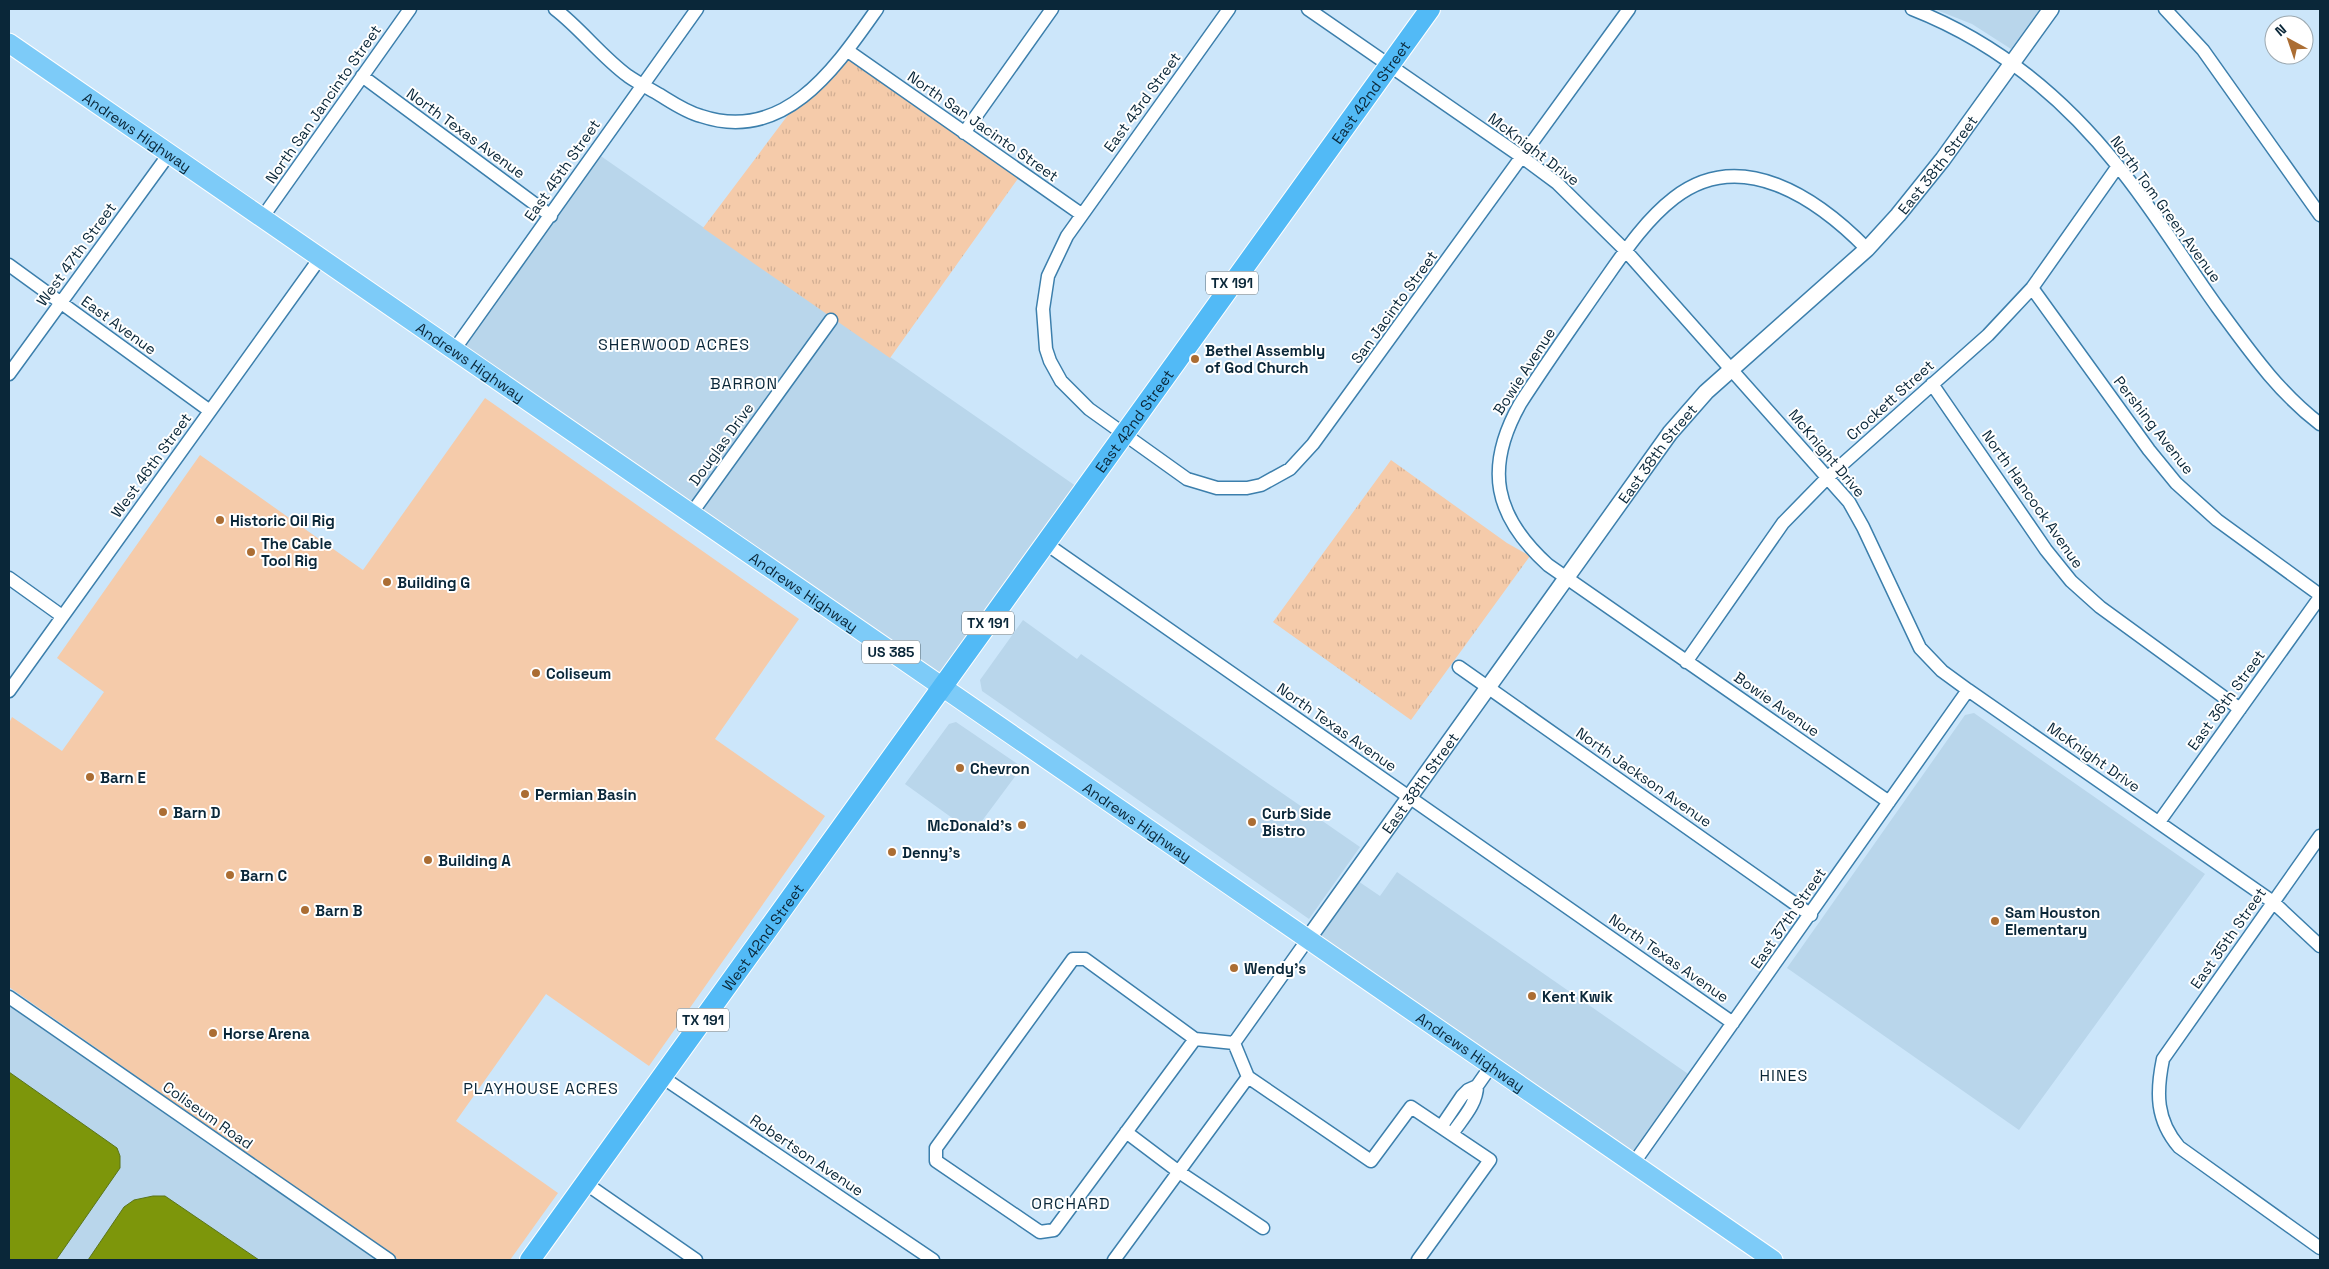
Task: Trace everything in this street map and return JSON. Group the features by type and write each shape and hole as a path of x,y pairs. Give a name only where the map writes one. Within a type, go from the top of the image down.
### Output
{"highway":[{"name":"East 42nd Street","path":"942,687 1430,9"},
{"name":"West 42nd Street","path":"530,1260 942,687"}],"main road":[{"name":"Andrews Highway","path":"11,48 454,350 1773,1260"}],"street":[{"name":"North San Jancinto Street","path":"262,218 410,9"},
{"path":"555,9 628,76 699,116 714,120 750,120 778,112 801,99 814,88 848,51 877,9"},
{"name":"East 45th Street","path":"454,350 697,9"},
{"path":"964,133 1052,9"},
{"name":"East 43rd Street","path":"1081,214 1228,9"},
{"name":"McKnight Drive","path":"1308,9 1522,157 1557,184 1625,250 1828,476 1849,502 1863,527 1920,648 1942,671 2273,902 2320,946"},
{"name":"San Jacinto Street","path":"1123,435 1187,478 1217,488 1247,488 1261,485 1290,469 1313,444 1353,391 1629,9"},
{"name":"North Tom Green Avenue","path":"1912,9 1966,33 2012,63 2071,112 2118,166 2269,377 2320,424"},
{"name":"East 38th Street","path":"1308,939 1670,433 1706,392 1867,249 1923,186 2051,9"},
{"path":"2165,9 2203,50 2320,214"},
{"name":"North San Jacinto Street","path":"848,51 1081,214"},
{"name":"North Texas Avenue","path":"362,76 550,216"},
{"name":"West 47th Street","path":"9,374 169,154"},
{"name":"Crockett Street","path":"1686,662 1783,523 1828,476 1988,335 2032,288 2118,166"},
{"name":"Bowie Avenue","path":"1867,249 1833,218 1782,186 1753,177 1737,176 1703,182 1674,198 1658,212 1625,250 1520,404 1509,423 1500,448 1498,484 1508,517 1521,538 1534,553 1566,579 1889,802"},
{"path":"1081,214 1057,254 1048,276 1043,309 1046,349 1057,374 1072,394 1123,435"},
{"name":"West 46th Street","path":"9,691 320,258"},
{"name":"East Avenue","path":"9,265 210,412"},
{"name":"Pershing Avenue","path":"2032,288 2149,450 2176,483 2217,520 2320,596"},
{"name":"Douglas Drive","path":"691,514 831,320"},
{"name":"North Hancock Avenue","path":"1932,384 2046,550 2071,581 2100,607 2240,709"},
{"name":"North Texas Avenue","path":"1045,544 1733,1022"},
{"path":"9,578 62,616"},
{"name":"East 36th Street","path":"2159,822 2320,596"},
{"name":"North Jackson Avenue","path":"1459,667 1811,914"},
{"name":"East 37th Street","path":"1633,1164 1968,690"},
{"name":"East 35th Street","path":"2320,836 2163,1059 2158,1082 2161,1116 2171,1138 2195,1161 2320,1248"},
{"path":"1234,1042 1308,939"},
{"path":"1195,1040 1054,1230 1040,1232 936,1161 936,1148 1073,960 1085,959 1195,1040 1234,1042"},
{"name":"Coliseum Road","path":"9,997 389,1260"},
{"path":"1234,1042 1248,1077 1371,1161 1411,1106 1490,1160 1418,1260"},
{"path":"1441,1127 1462,1096 1468,1090 1477,1086 1491,1066"},
{"name":"Robertson Avenue","path":"662,1077 932,1260"},
{"path":"1114,1260 1248,1077"},
{"path":"1452,1134 1474,1102 1477,1096 1477,1086"},
{"path":"1126,1132 1179,1172 1263,1228"},
{"path":"585,1183 696,1260"}],"shaded area":[{"path":"1934,9 2040,9 2011,49 1972,24"},
{"path":"595,152 1083,491 942,687 454,350"},
{"path":"1023,620 1077,659 1081,654 1360,847 1309,919 982,691 980,680"},
{"name":"Sam Houston Elementary","path":"1974,713 2205,874 2019,1130 1787,968 1965,715"},
{"path":"956,722 1022,767 973,833 905,784 949,724"},
{"path":"1397,872 1694,1078 1633,1164 1308,939 1352,877 1380,896"},
{"path":"9,996 389,1260 9,1260"},
{"path":"9,1072 117,1148 120,1156 120,1168 56,1260 9,1260"},
{"path":"153,1196 165,1196 259,1260 88,1260 124,1207 134,1200"}],"green space":[{"path":"848,51 1022,173 890,358 703,228 791,111"},
{"path":"485,398 799,619 715,739 825,816 649,1066 546,994 456,1121 558,1193 510,1260 399,1260 9,987 9,723 12,717 62,751 104,692 57,658 200,455 363,570"},
{"path":"1391,460 1507,543 1530,556 1411,720 1273,622"}],"place":[{"name":"Bethel Assembly of God Church","path":"1195,359"},
{"name":"Historic Oil Rig","path":"220,520"},
{"name":"The Cable Tool Rig","path":"251,552"},
{"name":"Building G","path":"387,582"},
{"name":"Coliseum","path":"536,673"},
{"name":"Chevron","path":"960,768"},
{"name":"Barn E","path":"90,777"},
{"name":"Permian Basin","path":"525,794"},
{"name":"Barn D","path":"163,812"},
{"name":"Curb Side Bistro","path":"1252,822"},
{"name":"McDonald's","path":"1022,825"},
{"name":"Denny's","path":"892,852"},
{"name":"Building A","path":"428,860"},
{"name":"Barn C","path":"230,875"},
{"name":"Barn B","path":"305,910"},
{"name":"Sam Houston Elementary","path":"1995,921"},
{"name":"Wendy's","path":"1234,968"},
{"name":"Kent Kwik","path":"1532,996"},
{"name":"Horse Arena","path":"213,1033"}],"district":[{"name":"SHERWOOD ACRES","path":"674,344"},
{"name":"BARRON","path":"744,383"},
{"name":"HINES","path":"1784,1075"},
{"name":"PLAYHOUSE ACRES","path":"541,1088"},
{"name":"ORCHARD","path":"1071,1203"}]}
